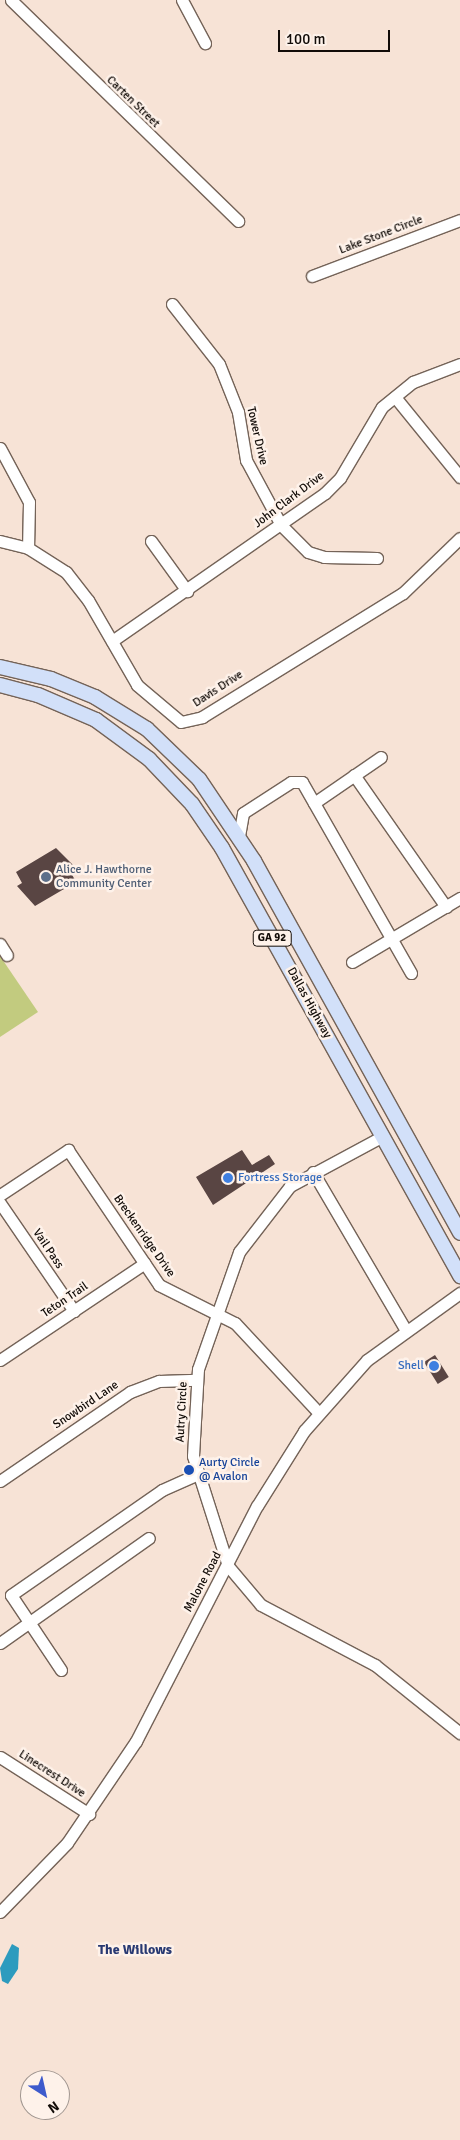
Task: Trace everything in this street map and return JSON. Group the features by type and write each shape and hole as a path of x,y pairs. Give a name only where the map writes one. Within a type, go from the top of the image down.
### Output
{"main road":[{"name":"Dallas Highway","path":"0,667 76,687 133,719 184,761 221,808 239,836 460,1233"},
{"name":"Dallas Highway","path":"0,685 38,695 96,720 149,759 192,804 222,848 460,1276"}],"street":[{"name":"Carten Street","path":"12,0 238,221"},
{"path":"182,0 205,43"},
{"name":"Lake Stone Circle","path":"312,276 460,220"},
{"name":"Tower Drive","path":"172,304 219,364 238,412 246,460 281,525 308,552 324,557 377,558"},
{"name":"John Clark Drive","path":"112,641 281,525 340,478 364,432 395,397 413,382 460,364"},
{"path":"395,397 460,477"},
{"path":"0,448 29,502 28,548"},
{"name":"Davis Drive","path":"0,541 28,548 69,576 142,690 172,718 192,721 403,593 460,538"},
{"path":"151,541 187,591"},
{"path":"314,803 381,757"},
{"path":"354,775 446,907"},
{"path":"221,808 243,813 298,780 314,803 411,972"},
{"path":"239,836 243,813"},
{"path":"352,962 460,898"},
{"path":"0,944 8,955"},
{"name":"Autry Circle","path":"383,1136 290,1186 239,1252 216,1311 197,1380 193,1456 228,1566 261,1605 376,1665 460,1733"},
{"name":"Breckenridge Drive","path":"0,1195 68,1150 159,1285 216,1311 235,1323 319,1413"},
{"path":"313,1172 405,1329"},
{"name":"Vail Pass","path":"0,1203 74,1311"},
{"name":"Teton Trail","path":"1,1358 145,1263"},
{"name":"Malone Road","path":"0,1912 89,1814 136,1741 278,1468 319,1413 367,1360 405,1329 460,1294"},
{"name":"Snowbird Lane","path":"0,1481 130,1392 159,1381 197,1380"},
{"path":"61,1670 11,1594 162,1490 198,1474"},
{"path":"0,1643 149,1538"},
{"name":"Linecrest Drive","path":"0,1757 89,1814"}],"green space":[{"path":"0,956 38,1012 0,1037"}],"water":[{"path":"12,1944 19,1948 18,1969 8,1984 2,1981 0,1968"}],"building":[{"name":"Alice J. Hawthorne Community Center","path":"56,848 74,866 69,869 76,882 35,906 17,886 22,883 16,872"},
{"name":"Fortress Storage","path":"242,1150 252,1165 269,1155 275,1164 213,1205 196,1177"},
{"name":"Shell","path":"435,1355 449,1377 438,1384 424,1362"}],"place":[{"name":"Alice J. Hawthorne Community Center","path":"46,877"},
{"name":"Fortress Storage","path":"228,1178"},
{"name":"Shell","path":"434,1366"},
{"name":"Aurty Circle @ Avalon","path":"189,1470"}],"district":[{"name":"The Willows","path":"135,1950"}]}
